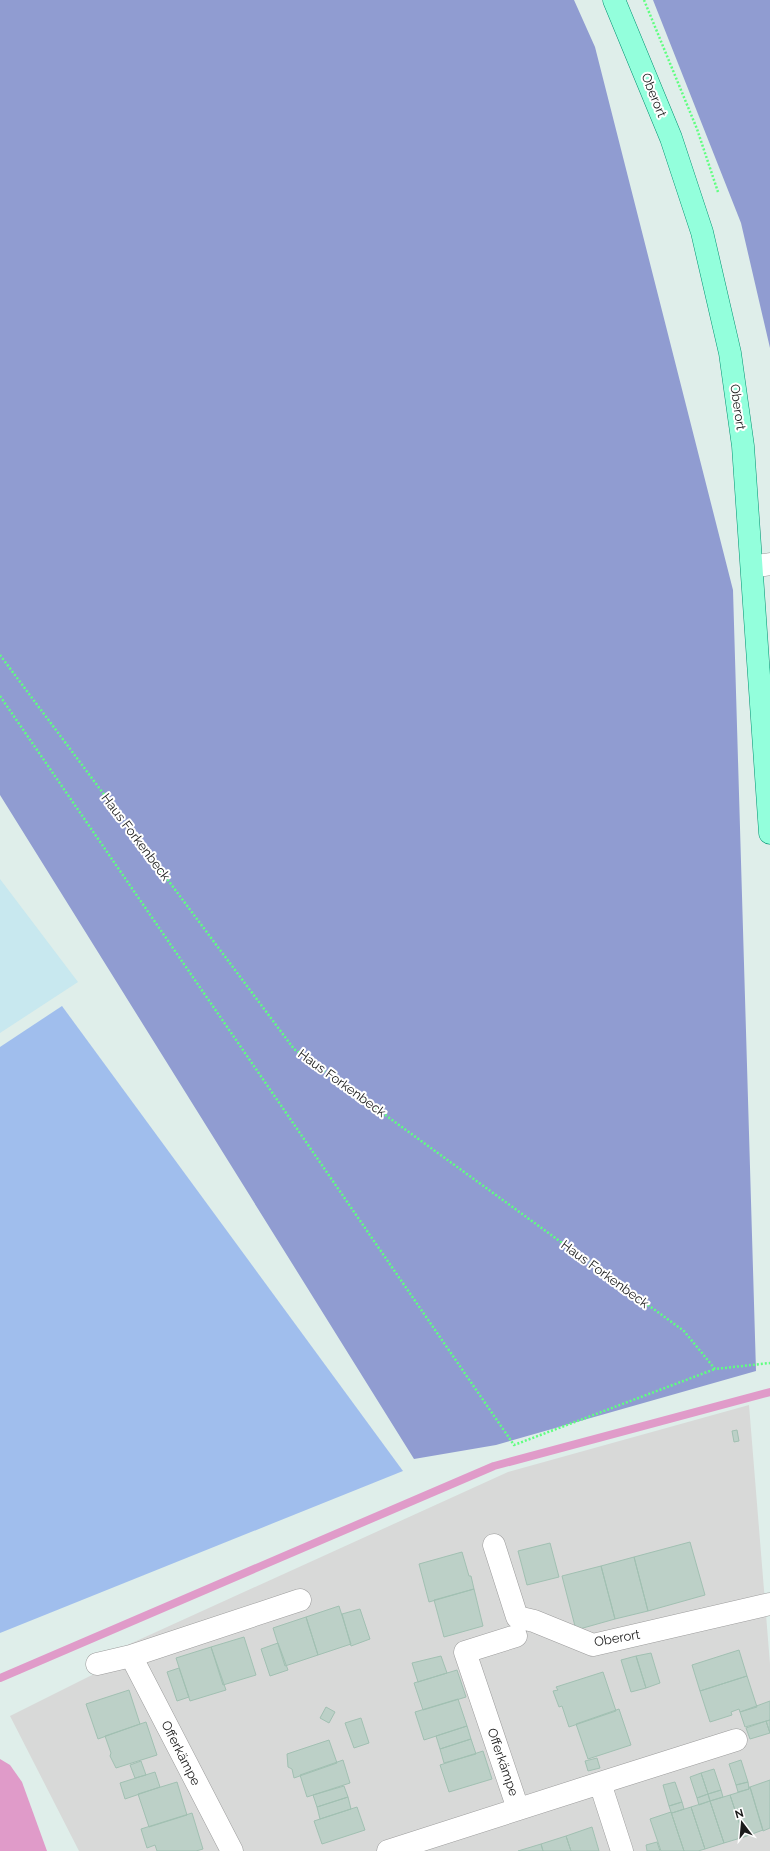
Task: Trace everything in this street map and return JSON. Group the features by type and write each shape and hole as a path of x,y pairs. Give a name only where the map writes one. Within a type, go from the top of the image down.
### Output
{"main road":[{"name":"Oberort","path":"614,0 671,138 702,232 730,354 761,565 770,833"}],"street":[{"name":"Oberort","path":"494,1545 517,1616 534,1621 593,1645 770,1604"},
{"path":"97,1664 131,1656 300,1600"},
{"name":"Offerkämpe","path":"516,1636 465,1652 518,1808"},
{"name":"Offerkämpe","path":"131,1656 232,1851"},
{"name":"Offerkämpe","path":"388,1851 659,1763 736,1740"},
{"path":"600,1783 622,1851"}],"path":[{"name":"Haus Forkenbeck","path":"0,655 294,1049 684,1331 715,1370"},
{"path":"0,696 514,1445 715,1370 770,1363"}],"shaded area":[{"path":"0,0 574,0 595,47 733,590 756,1371 496,1445 414,1459 0,795"},
{"path":"653,0 770,0 770,348 741,223"},
{"path":"0,879 78,982 0,1033"},
{"path":"62,1006 403,1471 0,1633 0,1047"},
{"path":"749,1405 770,1664 770,1851 79,1851 10,1716 94,1674 88,1663 508,1472"},
{"path":"0,1759 10,1765 22,1782 47,1851 0,1851"}],"building":[{"path":"737,1430 739,1441 734,1442 732,1431"},
{"path":"690,1542 705,1595 648,1611 634,1557"},
{"path":"550,1543 559,1577 527,1585 518,1551"},
{"path":"462,1552 474,1589 429,1602 419,1564"},
{"path":"634,1557 648,1611 615,1619 601,1566"},
{"path":"601,1566 615,1619 576,1630 562,1576"},
{"path":"474,1589 483,1626 444,1637 434,1600"},
{"path":"339,1606 351,1644 318,1655 306,1617"},
{"path":"360,1609 370,1639 351,1646 342,1614"},
{"path":"306,1617 318,1655 285,1666 273,1628"},
{"path":"244,1637 256,1675 223,1685 211,1647"},
{"path":"278,1643 288,1670 270,1676 261,1649"},
{"path":"211,1647 226,1690 190,1701 176,1658"},
{"path":"739,1650 747,1676 700,1691 692,1665"},
{"path":"651,1653 660,1683 646,1688 636,1656"},
{"path":"441,1656 447,1673 418,1682 412,1663"},
{"path":"636,1656 646,1688 631,1692 621,1660"},
{"path":"179,1668 189,1697 177,1701 167,1672"},
{"path":"457,1670 466,1697 423,1710 414,1683"},
{"path":"603,1672 616,1711 569,1727 562,1706 559,1707 553,1691 558,1690 556,1687"},
{"path":"747,1676 757,1707 740,1712 739,1709 731,1712 732,1715 710,1722 700,1691"},
{"path":"129,1690 140,1724 98,1739 86,1704"},
{"path":"458,1699 467,1726 424,1740 415,1712"},
{"path":"770,1701 770,1720 745,1727 740,1712"},
{"path":"326,1707 335,1712 329,1723 320,1718"},
{"path":"619,1709 631,1745 588,1759 576,1724"},
{"path":"361,1718 369,1743 354,1748 345,1723"},
{"path":"770,1720 770,1733 766,1721"},
{"path":"766,1721 770,1733 750,1739 746,1728"},
{"path":"146,1722 157,1755 116,1768 110,1756 111,1753 105,1736"},
{"path":"467,1726 471,1739 440,1749 436,1736"},
{"path":"471,1739 476,1754 444,1763 440,1749"},
{"path":"329,1740 337,1763 294,1778 292,1769 288,1767 287,1754"},
{"path":"483,1751 492,1779 449,1792 440,1765"},
{"path":"597,1758 600,1768 588,1771 585,1761"},
{"path":"343,1760 350,1783 307,1797 300,1775"},
{"path":"741,1760 748,1782 736,1785 729,1764"},
{"path":"141,1761 146,1775 135,1778 130,1765"},
{"path":"714,1769 721,1790 708,1794 701,1773"},
{"path":"155,1772 160,1787 125,1799 120,1783"},
{"path":"701,1773 708,1794 697,1798 690,1777"},
{"path":"770,1780 770,1828 763,1831 750,1787"},
{"path":"177,1782 187,1815 149,1827 138,1794"},
{"path":"675,1782 682,1802 669,1806 663,1785"},
{"path":"748,1782 749,1789 738,1792 736,1785"},
{"path":"344,1786 348,1797 317,1807 313,1795"},
{"path":"749,1787 763,1830 744,1837 730,1795 749,1789"},
{"path":"721,1790 723,1797 710,1801 708,1794"},
{"path":"708,1794 710,1801 699,1805 697,1798"},
{"path":"730,1795 744,1837 724,1843 710,1801"},
{"path":"348,1797 351,1809 320,1819 317,1807"},
{"path":"710,1801 724,1843 705,1849 691,1807"},
{"path":"682,1802 684,1809 671,1812 669,1806"},
{"path":"357,1807 365,1830 322,1844 314,1821"},
{"path":"691,1807 705,1849 698,1851 684,1851 671,1812 672,1813"},
{"path":"671,1812 684,1851 661,1851 650,1819"},
{"path":"192,1813 203,1849 196,1851 157,1851 155,1845 147,1848 141,1829"},
{"path":"592,1827 599,1851 571,1851 566,1836"},
{"path":"566,1836 571,1851 543,1851 541,1844"},
{"path":"657,1842 660,1851 647,1851 646,1845"},
{"path":"541,1844 543,1851 518,1851"}],"waterway":[{"path":"0,1678 494,1466 770,1392"}]}
